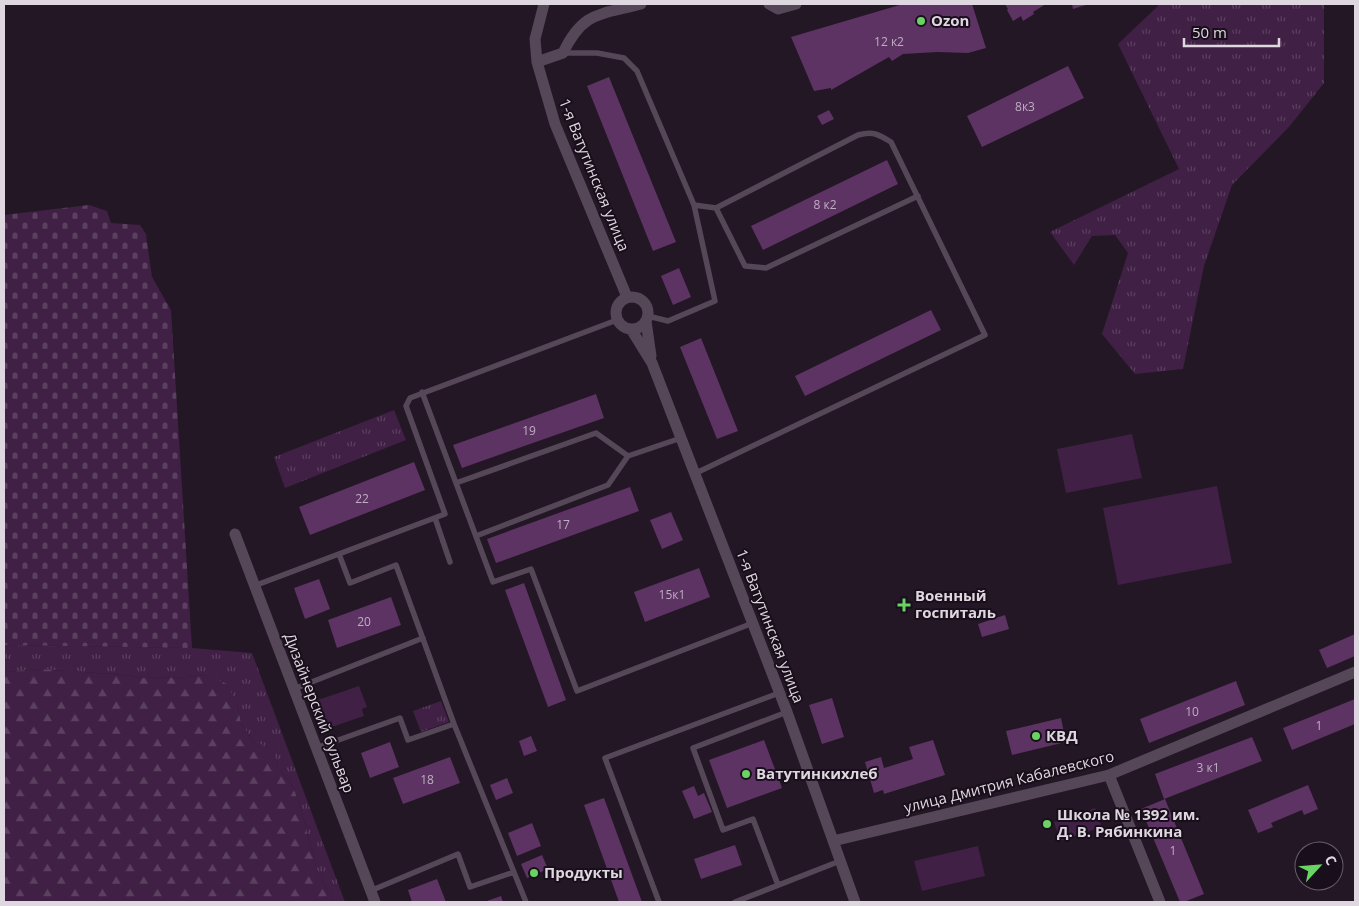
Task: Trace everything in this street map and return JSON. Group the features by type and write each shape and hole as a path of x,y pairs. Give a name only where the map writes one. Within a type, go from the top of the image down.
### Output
{"street":[{"name":"1-я Ватутинская улица","path":"544,4 535,39 537,62 554,124 627,297"},
{"path":"537,62 563,54 580,25 590,18 641,4"},
{"path":"769,4 778,8 796,4"},
{"path":"632,296 643,301 646,305 647,319 642,326 631,329 621,325 616,309 618,304 627,297 632,296"},
{"name":"1-я Ватутинская улица","path":"647,319 652,363"},
{"name":"1-я Ватутинская улица","path":"631,329 652,363 780,693 856,902"},
{"name":"Дизайнерский бульвар","path":"235,534 374,902"},
{"name":"улица Дмитрия Кабалевского","path":"833,841 1109,774 1355,672"},
{"path":"1109,774 1160,902"}],"lane":[{"path":"563,54 597,53 624,58 637,71 694,206 715,301 668,321 647,319"},
{"path":"694,206 716,208 858,135 870,132 882,136 891,142 985,335 694,474"},
{"path":"716,208 745,266 766,268 918,196"},
{"path":"254,586 446,514 406,406 410,398 618,320"},
{"path":"422,392 493,582 531,569 577,691 753,623"},
{"path":"456,483 596,433 628,456"},
{"path":"476,536 608,485 628,456 681,438"},
{"path":"434,518 450,562"},
{"path":"339,554 350,583 396,565 454,724 526,902"},
{"path":"294,689 422,638"},
{"path":"659,902 605,758 780,693"},
{"path":"778,885 753,819 723,830 693,748 787,712"},
{"path":"316,748 400,718 408,740 454,724"},
{"path":"370,890 458,854 470,887 514,872"},
{"path":"735,902 840,861"}],"green space":[{"path":"1157,4 1324,4 1324,83 1289,127 1232,185 1204,266 1183,369 1135,374 1102,334 1128,253 1115,235 1092,236 1074,265 1050,232 1179,169 1118,44 1158,6"},
{"path":"89,205 107,211 111,223 140,225 146,234 152,277 171,310 192,648 4,645 4,215"},
{"path":"394,410 406,440 285,488 274,457"},
{"path":"1132,434 1142,478 1066,493 1057,449"},
{"path":"1217,486 1232,563 1118,585 1103,508"},
{"path":"4,645 192,648 252,653 345,902 333,902 316,867 300,805 292,785 278,768 273,750 253,741 241,723 237,703 208,675 145,678 40,669 4,672"},
{"path":"40,669 145,678 208,675 227,684 237,703 241,723 253,741 273,750 278,768 292,785 300,805 316,867 333,902 4,902 4,672"},
{"path":"359,686 367,707 362,709 364,716 326,729 315,701"},
{"path":"441,701 449,722 421,732 413,711"},
{"path":"1095,808 1102,827 1060,841 1054,822"},
{"path":"978,846 985,876 922,891 914,861"}],"building":[{"path":"903,4 972,4 986,48 968,53 903,54 892,61 889,57 831,90 831,88 814,91 791,37"},
{"path":"1005,4 1046,4 1023,21 1021,16 1013,21"},
{"path":"1072,4 1089,4 1073,9"},
{"path":"1068,66 1084,98 982,147 967,116"},
{"path":"609,77 676,242 653,251 587,86"},
{"path":"829,110 834,119 822,125 817,116"},
{"path":"887,160 898,184 763,250 751,226"},
{"path":"679,268 691,297 673,305 661,276"},
{"path":"931,310 941,330 805,396 795,376"},
{"path":"701,338 738,431 717,439 680,347"},
{"path":"596,394 604,418 462,468 453,445"},
{"path":"414,462 425,490 310,535 299,507"},
{"path":"630,487 639,511 496,563 487,539"},
{"path":"671,512 683,540 662,549 650,520"},
{"path":"699,568 710,597 645,622 634,592"},
{"path":"319,579 330,609 305,619 294,588"},
{"path":"524,583 566,700 548,707 505,590"},
{"path":"391,597 401,625 337,648 328,620"},
{"path":"1005,615 1009,629 982,637 978,624"},
{"path":"1355,634 1355,656 1327,668 1319,650"},
{"path":"1236,681 1245,705 1149,743 1140,719"},
{"path":"832,698 844,737 822,744 809,705"},
{"path":"1355,699 1355,724 1292,750 1283,728"},
{"name":"КВД","path":"1061,718 1066,742 1012,755 1006,731"},
{"path":"531,736 537,751 524,756 519,741"},
{"path":"1252,737 1262,761 1164,799 1155,774"},
{"name":"Ватутинкихлеб","path":"764,740 782,788 727,808 709,760"},
{"path":"933,740 945,775 884,794 883,790 874,793 865,762 881,757 884,768 913,759 909,747"},
{"path":"390,742 399,767 370,778 361,753"},
{"path":"450,757 460,783 403,804 393,778"},
{"path":"507,778 513,793 496,800 490,785"},
{"path":"1308,785 1318,809 1304,815 1302,810 1271,823 1273,827 1258,833 1248,810"},
{"path":"694,786 698,796 704,793 712,812 694,819 682,791"},
{"path":"604,798 642,902 619,902 584,805"},
{"path":"1165,799 1204,894 1184,902 1180,902 1141,809"},
{"path":"532,823 541,846 517,856 508,833"},
{"path":"735,845 742,865 701,879 694,859"},
{"path":"542,855 548,869 527,878 521,864"},
{"path":"437,879 446,902 412,902 408,890"},
{"path":"501,896 503,902 484,902"}],"place":[{"name":"Ozon","path":"921,21"},
{"name":"Военный госпиталь","path":"904,605"},
{"name":"КВД","path":"1036,736"},
{"name":"Ватутинкихлеб","path":"746,774"},
{"name":"Школа № 1392 им. Д. В. Рябинкина","path":"1047,824"},
{"name":"Продукты","path":"534,873"}]}
